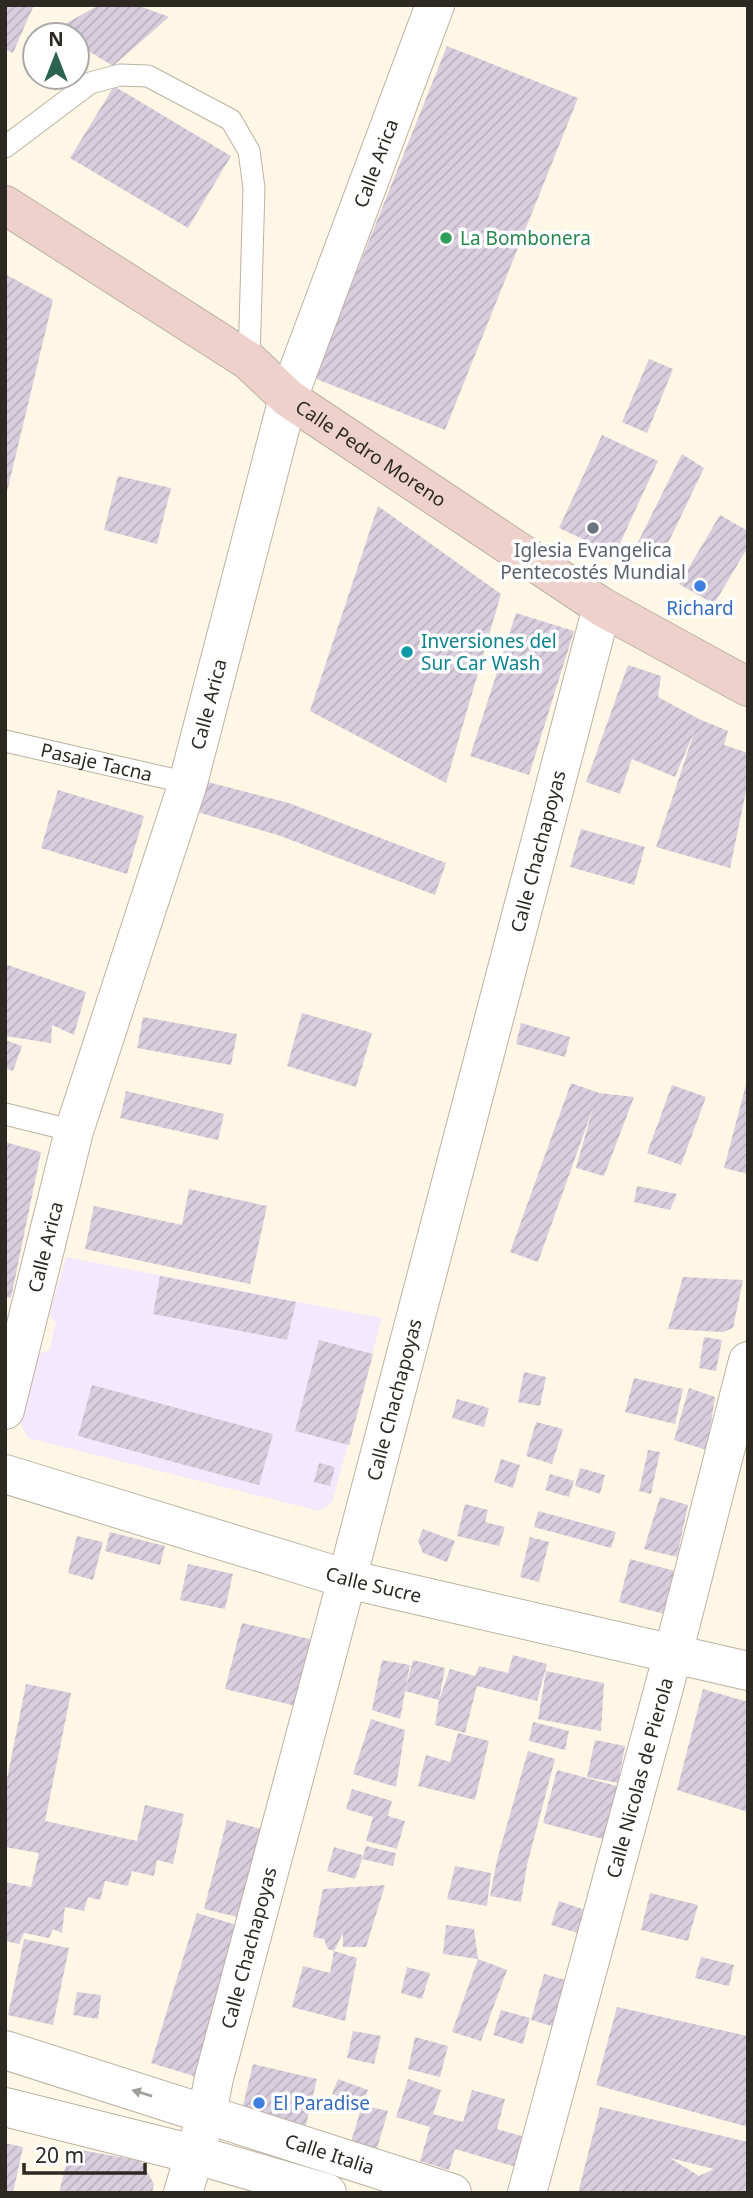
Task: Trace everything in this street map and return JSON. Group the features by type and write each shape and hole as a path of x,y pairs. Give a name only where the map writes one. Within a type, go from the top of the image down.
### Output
{"main road":[{"name":"Calle Pedro Moreno","path":"5,205 249,361 288,398 602,607 748,687"}],"street":[{"name":"Calle Arica","path":"5,1410 74,1130 188,783 288,398 435,5"},
{"name":"Calle Chachapoyas","path":"183,2193 207,2113 217,2064 602,607"},
{"name":"Calle Nicolas de Pierola","path":"527,2193 673,1654 748,1361"},
{"name":"Calle Sucre","path":"5,1474 347,1579 748,1671"},
{"name":"Calle Italia","path":"5,2050 452,2193"},
{"name":"Calle Italia","path":"5,2107 193,2154 327,2193"}],"lane":[{"path":"5,147 90,83 120,75 148,76 231,120 249,151 254,188 249,361"},
{"name":"Pasaje Tacna","path":"5,741 188,783"},
{"path":"5,1114 74,1130"}],"shaded area":[{"path":"66,1257 382,1318 332,1503 319,1511 28,1438 19,1420 38,1354 49,1351 56,1323 49,1315"}],"building":[{"path":"5,5 34,5 27,21 21,21 21,35 13,53 5,49"},
{"path":"99,5 137,5 169,17 113,66 91,53 91,21 70,21"},
{"name":"La Bombonera","path":"447,46 578,98 445,430 314,378"},
{"path":"114,86 231,156 188,228 70,158"},
{"path":"5,274 53,300 6,496 5,496"},
{"path":"649,359 673,369 647,433 622,422"},
{"path":"602,435 658,461 615,554 559,528"},
{"path":"682,454 704,468 660,560 635,548"},
{"path":"118,476 171,488 157,544 104,530"},
{"name":"Inversiones del Sur Car Wash","path":"378,506 501,594 446,783 310,711"},
{"path":"720,515 748,531 748,547 714,604 679,584"},
{"path":"516,613 574,631 529,775 470,756"},
{"path":"628,665 661,676 658,697 728,731 724,745 748,753 748,782 730,868 656,847 695,730 675,777 632,759 620,794 586,782"},
{"path":"204,781 289,803 446,863 435,895 278,835 197,812"},
{"path":"58,790 144,816 127,874 41,848"},
{"path":"581,829 645,847 634,885 570,867"},
{"path":"5,964 86,992 74,1035 52,1025 51,1043 5,1036"},
{"path":"302,1013 372,1033 356,1087 287,1066"},
{"path":"143,1017 237,1034 231,1065 137,1048"},
{"path":"521,1023 570,1037 565,1057 516,1044"},
{"path":"5,1040 22,1046 13,1071 5,1068"},
{"path":"748,1081 748,1174 724,1168"},
{"path":"571,1083 599,1093 634,1097 604,1176 576,1168 593,1108 538,1262 510,1252"},
{"path":"672,1085 706,1097 681,1165 647,1153"},
{"path":"126,1091 224,1114 218,1140 120,1118"},
{"path":"5,1142 41,1152 11,1298 5,1297"},
{"path":"637,1186 677,1194 670,1210 634,1202"},
{"path":"189,1189 267,1206 250,1284 85,1249 94,1206 182,1225"},
{"path":"160,1276 296,1302 287,1340 153,1314"},
{"path":"683,1277 743,1280 733,1328 723,1332 668,1329"},
{"path":"704,1337 722,1340 716,1371 699,1368"},
{"path":"319,1340 373,1354 349,1445 295,1431"},
{"path":"524,1372 546,1377 540,1406 518,1402"},
{"path":"634,1378 683,1389 675,1424 625,1412"},
{"path":"92,1385 273,1434 259,1485 78,1436"},
{"path":"689,1388 715,1397 707,1450 674,1440"},
{"path":"457,1399 489,1408 484,1427 452,1418"},
{"path":"536,1422 563,1429 552,1464 526,1456"},
{"path":"648,1450 660,1452 651,1494 639,1491"},
{"path":"501,1459 520,1465 513,1488 494,1482"},
{"path":"319,1463 335,1467 330,1486 314,1482"},
{"path":"580,1468 605,1475 600,1494 575,1486"},
{"path":"550,1474 574,1481 569,1497 545,1490"},
{"path":"660,1497 688,1505 677,1557 644,1549"},
{"path":"465,1504 488,1510 485,1522 505,1527 499,1546 457,1536"},
{"path":"538,1511 616,1532 611,1548 534,1527"},
{"path":"423,1529 455,1541 447,1562 423,1553 418,1541"},
{"path":"110,1532 165,1546 160,1565 105,1551"},
{"path":"77,1536 103,1542 93,1580 68,1573"},
{"path":"530,1537 549,1542 539,1582 520,1577"},
{"path":"630,1559 675,1571 664,1614 619,1602"},
{"path":"188,1564 233,1574 225,1609 180,1600"},
{"path":"242,1623 326,1643 309,1709 225,1689"},
{"path":"513,1655 547,1664 537,1701 477,1686 465,1733 435,1725 439,1700 450,1669 475,1676 479,1666 508,1673"},
{"path":"382,1660 410,1665 400,1719 372,1710"},
{"path":"413,1660 445,1668 439,1700 405,1691"},
{"path":"546,1671 604,1683 601,1731 538,1719"},
{"path":"26,1684 71,1693 45,1821 137,1841 145,1805 184,1814 173,1864 157,1860 154,1876 132,1871 128,1886 105,1881 100,1900 88,1897 84,1911 65,1907 62,1933 53,1929 49,1938 24,1933 19,1944 5,1941 5,1882 31,1887 39,1853 5,1847 5,1789"},
{"path":"703,1689 748,1702 748,1812 677,1790"},
{"path":"371,1719 405,1730 396,1787 353,1774"},
{"path":"533,1722 569,1731 565,1750 529,1741"},
{"path":"458,1733 489,1741 475,1800 418,1786 426,1755 450,1762"},
{"path":"595,1740 625,1746 618,1783 587,1777"},
{"path":"528,1751 555,1759 527,1865 521,1902 490,1896 497,1860"},
{"path":"557,1770 617,1786 603,1839 543,1823"},
{"path":"352,1789 392,1801 388,1816 405,1821 397,1849 366,1841 373,1817 346,1809"},
{"path":"227,1820 270,1831 246,1919 204,1909"},
{"path":"366,1846 396,1853 393,1866 362,1859"},
{"path":"334,1847 362,1855 355,1879 327,1871"},
{"path":"455,1866 491,1873 487,1906 447,1899"},
{"path":"385,1885 366,1947 343,1947 343,1933 334,1951 328,1949 324,1939 313,1937 323,1889"},
{"path":"650,1893 698,1905 688,1941 641,1930"},
{"path":"559,1901 588,1911 581,1934 551,1925"},
{"path":"197,1913 240,1926 194,2076 151,2063"},
{"path":"446,1925 474,1929 478,1959 443,1954"},
{"path":"24,1939 69,1948 53,2025 8,2015"},
{"path":"334,1951 357,1958 345,2021 292,2007 303,1966 330,1973"},
{"path":"701,1957 734,1965 729,1986 695,1978"},
{"path":"478,1959 507,1970 481,2041 452,2032"},
{"path":"407,1967 430,1973 422,1999 401,1993"},
{"path":"544,1974 573,1982 559,2028 531,2020"},
{"path":"77,1992 101,1995 98,2019 73,2015"},
{"path":"617,2007 748,2036 748,2127 596,2085"},
{"path":"501,2010 530,2018 523,2044 493,2035"},
{"path":"353,2031 381,2036 374,2064 347,2058"},
{"path":"415,2037 448,2046 440,2077 408,2069"},
{"path":"253,2064 317,2079 306,2125 242,2110"},
{"path":"338,2079 368,2090 362,2105 332,2094"},
{"path":"408,2079 441,2090 433,2114 463,2122 472,2090 505,2099 497,2129 532,2139 523,2169 455,2149 449,2170 420,2161 430,2127 396,2117"},
{"path":"362,2105 388,2111 377,2149 351,2142"},
{"path":"600,2107 748,2142 748,2193 578,2193","holes":["670,2158 714,2169 699,2176"]},
{"path":"5,2143 23,2147 13,2193 5,2193"},
{"path":"70,2148 141,2161 154,2184 152,2193 59,2193"}],"place":[{"name":"La Bombonera","path":"446,238"},
{"name":"Iglesia Evangelica Pentecostés Mundial","path":"593,528"},
{"name":"Richard","path":"700,586"},
{"name":"Inversiones del Sur Car Wash","path":"407,652"},
{"name":"El Paradise","path":"259,2103"}]}
